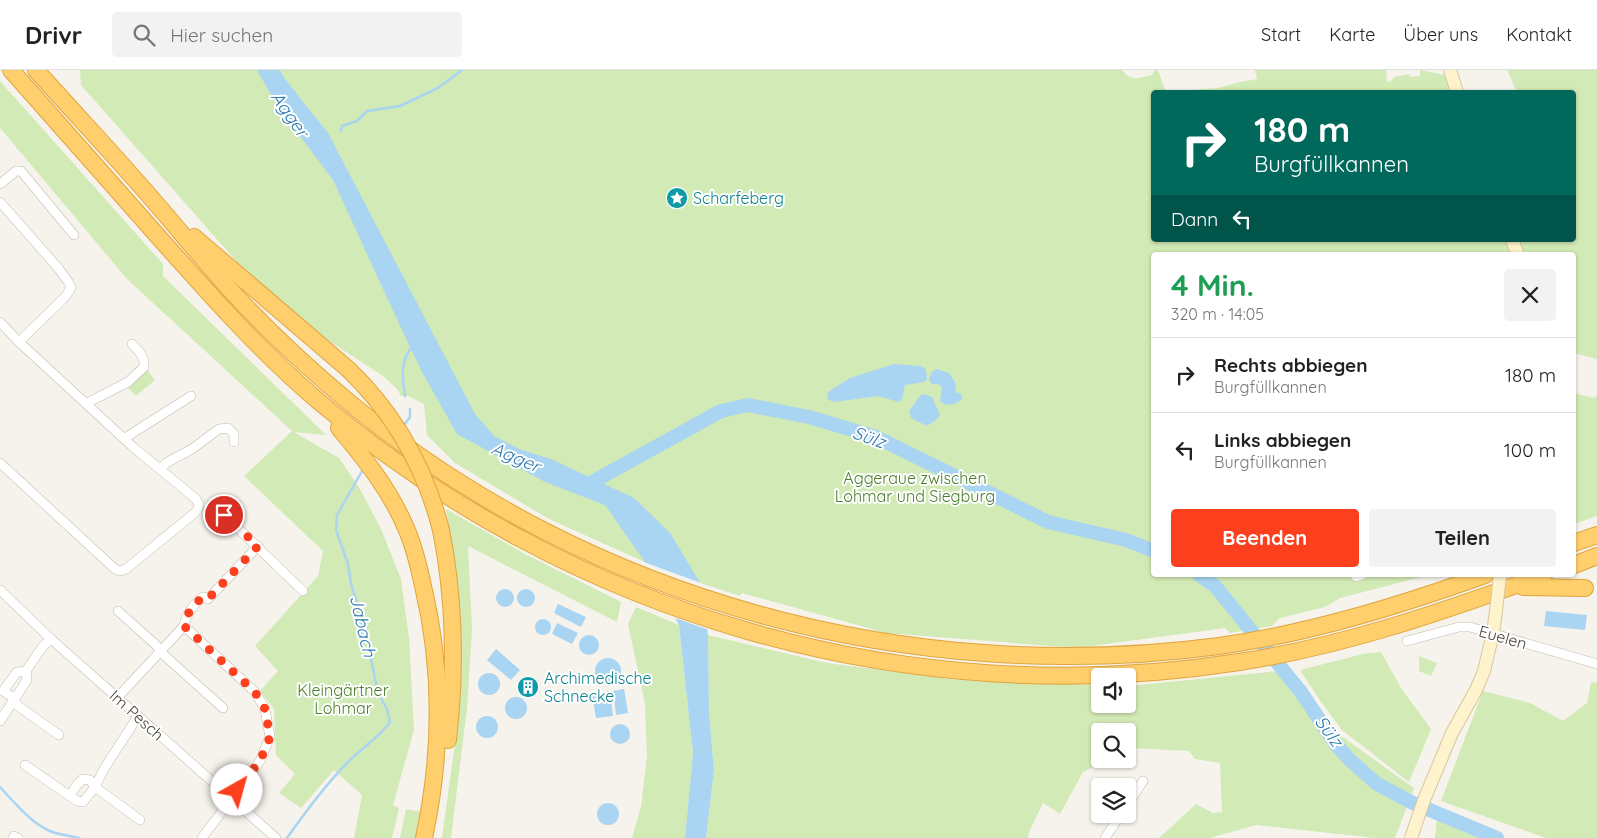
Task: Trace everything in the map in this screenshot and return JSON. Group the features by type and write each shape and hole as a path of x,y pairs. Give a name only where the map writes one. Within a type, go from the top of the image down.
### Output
{"highway":[{"path":"11,70 223,310 259,347 313,397 375,447 435,489 488,522 551,555 619,586 674,608 802,646 860,658 914,666 967,672 1030,675 1129,674 1237,662 1352,639 1421,618 1506,581 1531,577"},
{"path":"36,70 157,204 204,261 271,333 304,364 378,425 443,472 500,506 556,537 656,581 746,612 848,636 910,646 989,654 1060,657 1167,652 1299,631 1342,621 1414,600 1479,577"},
{"path":"157,204 348,369 374,396 407,442 427,485 441,530 450,590 454,651 449,732 435,800 432,838"},
{"path":"313,397 378,476 407,529 416,558 429,609 438,683 439,721 435,800"},
{"path":"1576,542 1597,535"},
{"path":"1576,563 1597,556"},
{"path":"1506,581 1585,588"},
{"path":"424,838 432,821"}],"main road":[{"path":"1450,70 1456,90"},
{"path":"1415,830 1424,800 1452,732 1481,677 1493,633 1496,611 1506,581"}],"street":[{"path":"0,184 16,171 21,171 74,235"},
{"path":"0,202 62,274 71,288 65,297 19,342"},
{"path":"0,322 19,342 125,438 196,499 199,505 197,511 126,569 120,571 114,569 0,464"},
{"path":"87,403 128,382 144,367 144,360 140,351 132,344"},
{"path":"125,438 191,396"},
{"path":"161,469 166,463 192,449 219,429 228,428 234,434 234,442"},
{"path":"224,515 303,591"},
{"path":"118,696 184,626 187,615 193,605 203,597 208,599 258,546"},
{"name":"Im Pesch","path":"0,590 51,639 118,696 230,799 276,838"},
{"path":"118,611 222,708"},
{"path":"184,626 255,692 265,709 270,737 260,761 202,838"},
{"name":"Euelen","path":"1408,641 1459,628 1470,628 1597,664"},
{"path":"0,721 27,680 26,671 43,646 51,639"},
{"path":"26,671 17,672 2,687 3,691 14,698 18,706 59,735"},
{"path":"25,765 70,796 83,802 95,787 104,769 138,716"},
{"path":"70,796 83,779 90,780 95,787 140,820"},
{"path":"1136,796 1143,781"},
{"path":"1105,838 1115,823"},
{"path":"13,838 14,836 18,838"}],"green space":[{"name":"Aggeraue zwischen Lohmar und Siegburg","path":"80,70 1122,70 1132,78 1136,78 1152,75 1155,70 1158,70 1165,90 1151,90 1151,242 1506,242 1510,252 1151,252 1151,577 1421,577 1340,598 1325,607 1280,618 1272,626 1230,633 1225,628 1077,648 886,633 742,593 740,596 667,572 549,519 455,463 427,435 424,404 408,396 401,396 397,389 383,376 320,335 244,270 81,85"},
{"path":"1255,70 1386,70 1387,82 1391,81 1394,77 1410,74 1410,77 1420,76 1420,70 1445,75 1449,90 1192,90 1219,88 1257,79"},
{"path":"1507,70 1597,70 1597,359 1576,354 1576,252 1522,252 1518,242 1576,242 1576,90 1516,90"},
{"name":"Kleingärtner Lohmar","path":"0,81 163,264 163,276 326,435 294,432 339,458 360,489 381,529 401,579 409,638 414,730 393,805 399,808 392,838 354,838 362,795 334,770 301,808 279,793 295,774 276,755 274,709 260,691 278,671 255,646 318,576 323,551 244,476 292,431 128,280 0,128"},
{"path":"147,370 155,380 136,396 126,386"},
{"path":"1576,394 1594,398 1597,395 1597,516 1576,523"},
{"path":"446,509 525,554 621,602 617,622 468,546 472,630 467,708 451,838 442,838 460,707 458,581"},
{"path":"636,607 679,625 693,753 685,838 632,838 641,807 647,756 645,704 628,624"},
{"path":"708,635 827,663 957,680 1091,685 1091,713 1136,713 1136,685 1290,670 1337,733 1414,788 1395,838 1375,838 1256,825 1210,838 1159,838 1196,804 1213,813 1222,812 1220,763 1195,759 1189,751 1136,748 1136,723 1091,723 1092,768 1083,772 1060,814 1043,803 1028,838 706,838 714,770 709,712"},
{"path":"1381,652 1401,688 1431,729 1409,782 1342,730 1300,670 1363,654"},
{"path":"1419,656 1437,663 1431,676 1419,671"},
{"path":"1591,682 1597,683 1597,838 1546,838 1441,801 1483,691 1530,703 1563,721 1587,703"},
{"path":"406,809 422,812 418,838 400,838"},
{"path":"1437,818 1494,838 1435,838"}],"water":[{"name":"Agger","path":"257,70 280,70 328,133 475,414 494,436 519,449 551,459 634,498 670,533 699,581 708,635 709,712 714,770 706,838 685,838 693,753 679,625 645,562 605,505 545,482 457,434 422,372 333,180 278,107"},
{"path":"894,364 921,366 926,369 927,379 924,382 905,385 902,399 899,402 878,396 834,402 827,399 828,392 850,378"},
{"path":"936,369 949,373 955,382 956,392 961,394 962,399 960,401 948,405 940,401 942,387 938,384 932,384 929,380 931,373"},
{"path":"924,394 932,397 940,415 927,426 911,418 909,411 920,396"},
{"path":"505,589 511,592 514,598 511,604 505,607 499,604 496,598 499,592"},
{"path":"526,589 532,592 535,598 532,604 526,607 520,604 517,598 520,592"},
{"path":"558,604 586,617 581,627 554,613"},
{"path":"1546,611 1587,615 1585,630 1544,626"},
{"path":"543,619 549,621 551,627 549,633 543,635 537,633 535,627 537,621"},
{"path":"557,623 578,633 572,644 552,634"},
{"path":"585,635 593,635 599,641 599,649 593,655 585,655 579,649 579,641"},
{"path":"496,649 520,670 511,680 487,660"},
{"path":"608,658 617,662 621,671 617,680 608,684 599,680 595,671 599,662"},
{"path":"489,673 497,676 500,684 497,692 489,695 481,692 478,684 481,676"},
{"path":"624,689 628,713 616,715 613,691"},
{"path":"610,691 613,716 596,718 592,694"},
{"path":"516,697 524,700 527,708 524,716 516,719 508,716 505,708 508,700"},
{"path":"487,716 495,719 498,727 495,735 487,738 479,735 476,727 479,719"},
{"path":"620,724 627,727 630,734 627,741 620,744 613,741 610,734 613,727"},
{"path":"608,803 616,806 619,814 616,822 608,825 600,822 597,814 600,806"}],"pier":[{"path":"641,561 701,583 709,630 672,617"}],"waterway":[{"path":"341,131 342,126 357,121 367,111 400,106 438,88 462,70"},
{"name":"Jabach","path":"405,396 403,369 406,357 413,346"},
{"name":"Sülz","path":"585,486 721,411 748,405 809,417 876,437 1048,522 1126,540 1151,550"},
{"name":"Jabach","path":"404,425 410,417 410,409"},
{"name":"Jabach","path":"287,838 331,780 353,757 381,733 390,722 387,709 378,693 368,644 361,633 361,614 351,584 348,564 336,530 337,515 362,471"},
{"name":"Sülz","path":"1202,577 1215,586 1301,692 1337,746 1377,784 1413,803 1497,838"},
{"name":"Jabach","path":"0,787 39,825 55,833 79,838"}],"place":[{"name":"Scharfeberg","path":"677,198"},
{"name":"Archimedische Schnecke","path":"528,687"}],"route":[{"path":"224,515 258,546 208,599 203,597 193,605 187,615 184,626 255,692 265,709 270,737 260,761 237,790"}]}
